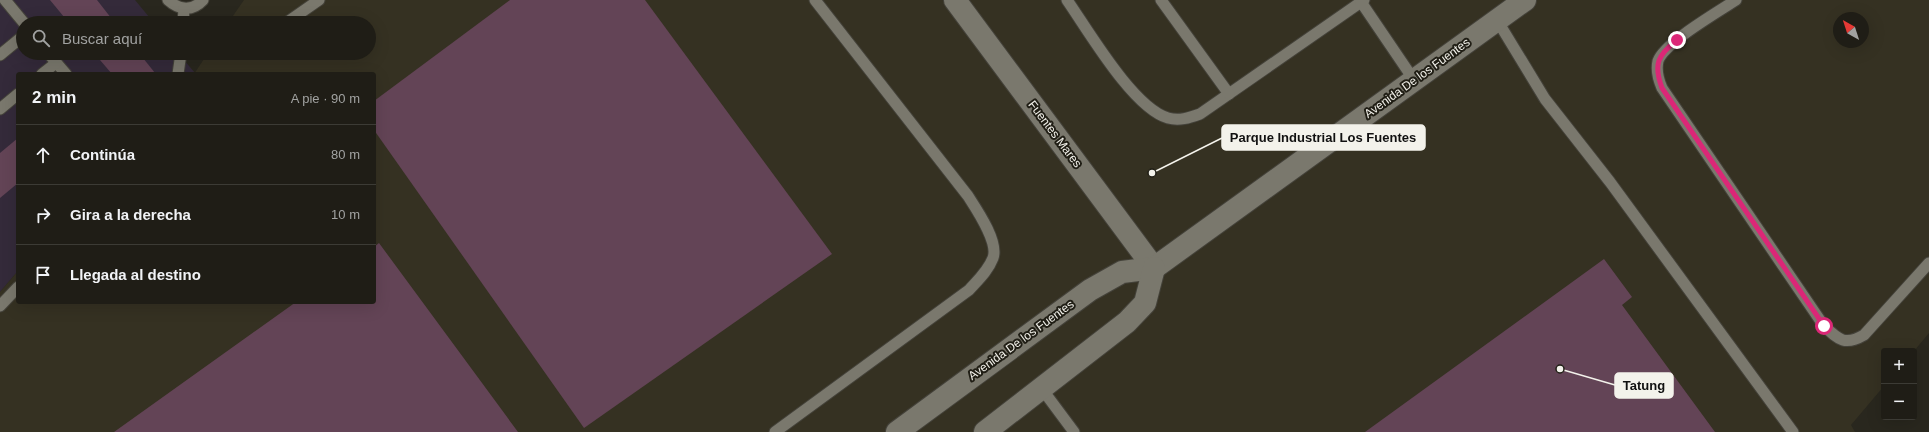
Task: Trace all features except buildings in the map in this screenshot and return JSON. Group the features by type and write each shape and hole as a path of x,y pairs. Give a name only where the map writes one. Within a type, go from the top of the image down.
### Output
{"street":[{"name":"Fuentes Mares","path":"955,0 1154,268"},
{"name":"Avenida De los Fuentes","path":"897,432 1090,290 1122,272 1154,268 1524,0"},
{"path":"985,432 1127,322 1144,303 1154,268"}],"lane":[{"path":"5,0 18,16"},
{"path":"168,0 174,6 184,9 192,8 203,0"},
{"path":"296,16 319,0"},
{"path":"775,432 969,290 985,273 994,256 992,240 968,196 815,0"},
{"path":"1067,0 1126,85 1155,113 1168,118 1183,120 1200,114 1363,1 1414,80"},
{"path":"1161,0 1229,94"},
{"path":"1736,0 1666,49 1659,59 1657,69 1658,79 1662,88 1824,326 1836,337 1844,341 1854,341 1864,335 1929,263"},
{"path":"184,9 184,16"},
{"path":"1497,20 1545,99 1610,182 1793,432"},
{"path":"0,55 16,42"},
{"path":"54,60 64,72"},
{"path":"178,72 180,60"},
{"path":"45,72 56,63"},
{"path":"0,109 16,96"},
{"path":"0,306 16,289"},
{"path":"1042,389 1074,432"}],"shaded area":[{"path":"0,0 135,0 148,16 16,16 16,60 184,60 194,72 16,72 16,273 0,292"},
{"path":"244,0 1929,0 1929,333 1916,348 1881,348 1881,390 1851,425 1855,432 0,432 0,292 16,273 16,304 376,304 376,72 195,72 203,60 376,60 376,16 233,16"}],"place":[{"name":"Parque Industrial Los Fuentes","path":"1152,173"},
{"name":"Tatung","path":"1560,369"}],"route":[{"path":"1677,40 1666,49 1659,59 1657,69 1658,79 1662,88 1824,326"}]}
